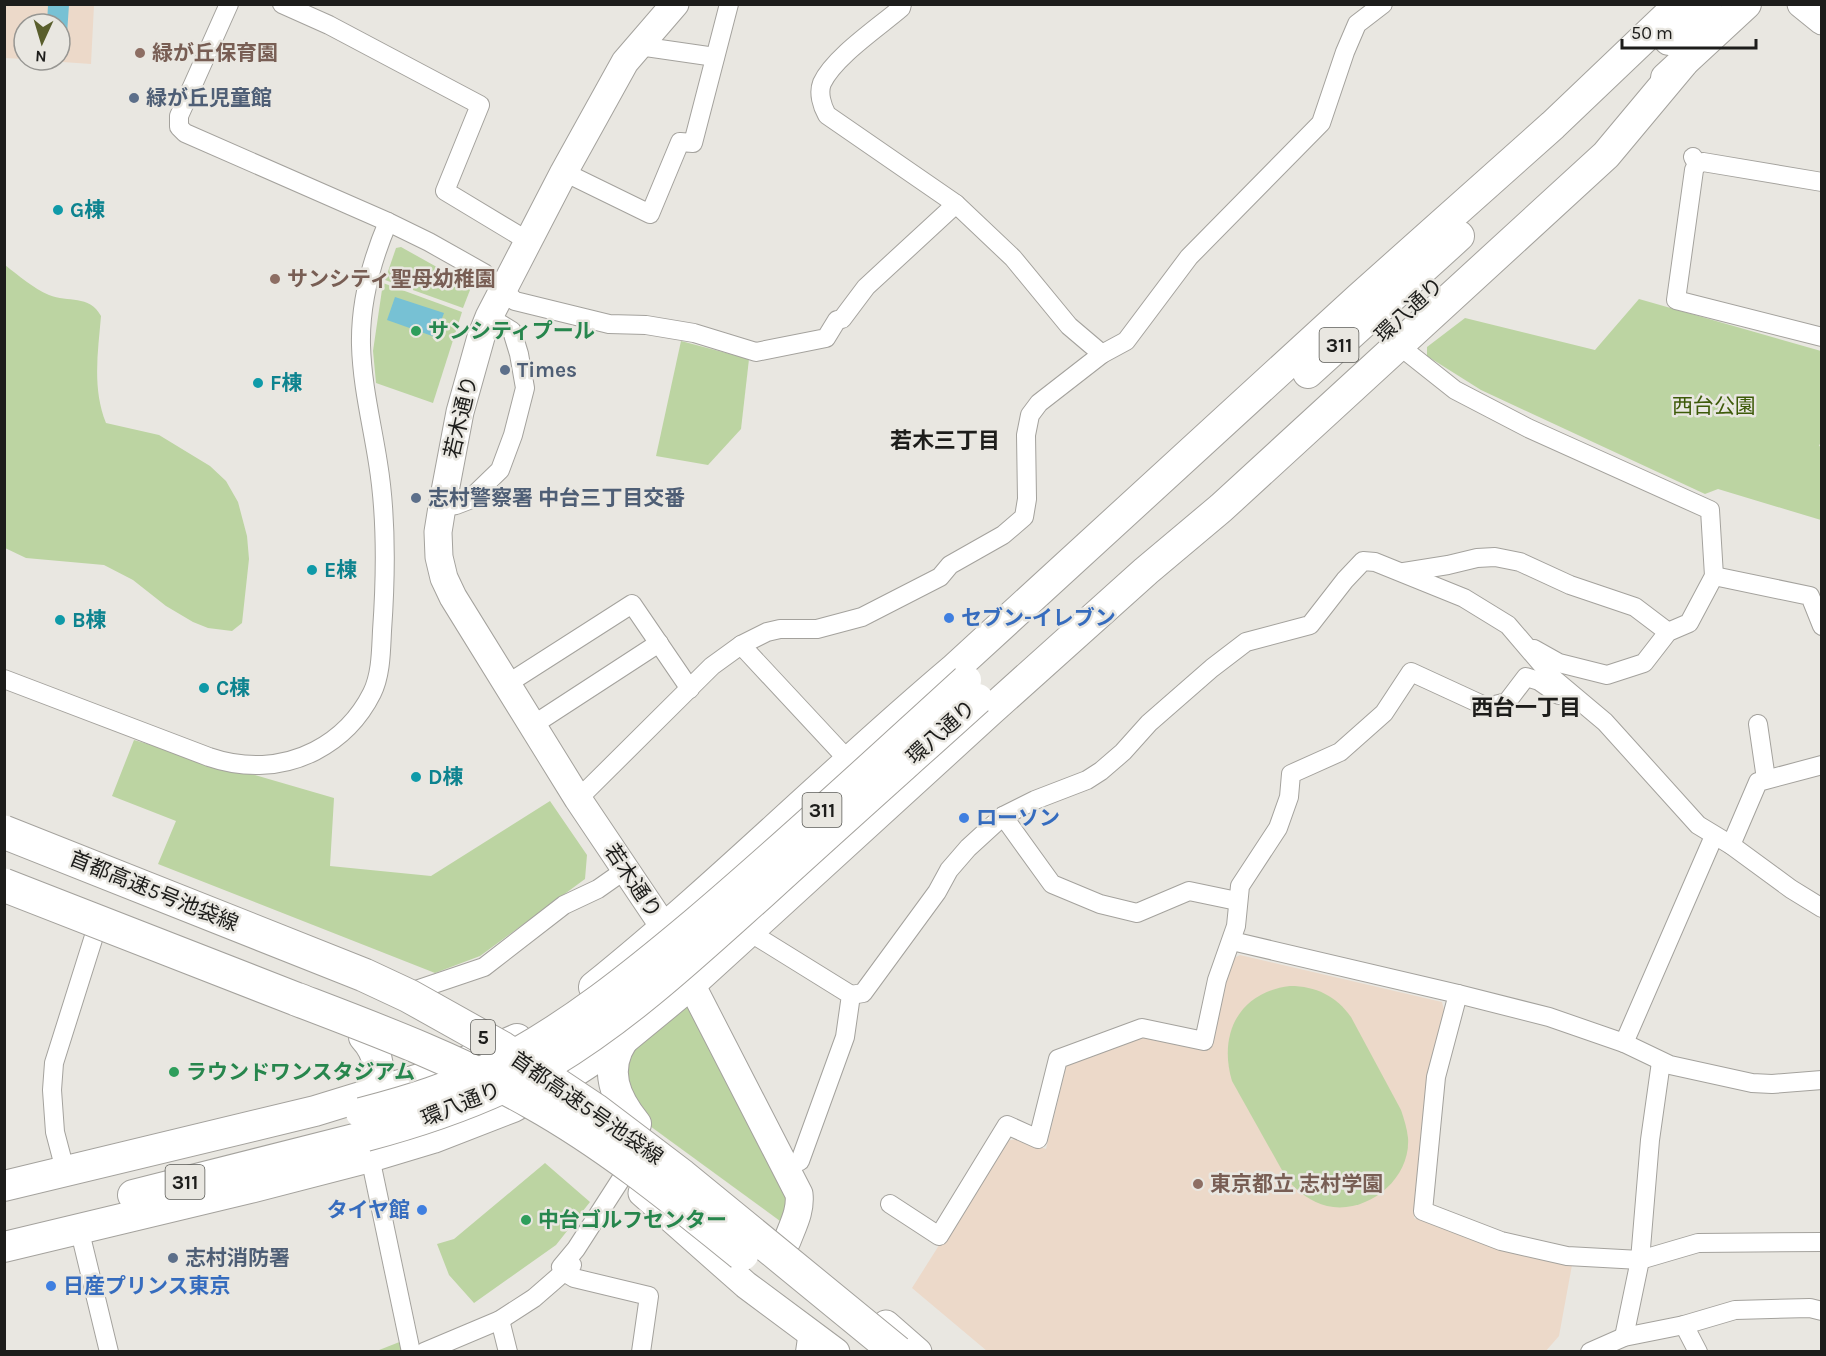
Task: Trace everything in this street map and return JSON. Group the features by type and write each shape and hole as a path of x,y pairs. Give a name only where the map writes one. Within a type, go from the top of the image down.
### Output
{"highway":[{"name":"首都高速5号池袋線","path":"4,833 346,967 410,996 502,1048 595,1110 682,1176 897,1352"},
{"name":"首都高速5号池袋線","path":"4,885 364,1025 457,1064 533,1103 582,1133 668,1195 863,1352"}],"main road":[{"path":"4,1247 250,1188 433,1138 513,1107 623,1040 747,933 972,690 1128,549 1362,302 1680,4"},
{"name":"環八通り","path":"1128,549 1707,4"},
{"name":"環八通り","path":"4,1227 408,1125 479,1098 550,1063 597,1033 692,957 972,690 1128,549 1682,64 1746,4"},
{"path":"972,690 1032,609 1128,549 1221,507 1606,154 1682,64"},
{"path":"4,1186 315,1111 368,1096 442,1071 513,1041 568,1007 664,927 849,760 972,690 1045,652 1128,549"},
{"name":"環八通り","path":"4,1205 402,1102 450,1086 495,1065 583,1012 623,982 972,690"},
{"path":"363,1037 374,1051 378,1069 376,1086 368,1096"},
{"path":"623,1040 613,1059 614,1082 622,1104 636,1124"}],"street":[{"path":"228,4 179,116 178,127 185,133 429,242 484,273 515,301 609,324 646,325 694,333 756,352 826,338 837,320 842,319 866,287 956,204"},
{"path":"282,4 329,25 480,105 445,191 528,242"},
{"name":"若木通り","path":"675,4 625,62 564,172 489,317 481,337 463,403 442,507 438,532 438,557 453,597 578,799 664,927 690,984 799,1194 798,1213 787,1241"},
{"path":"564,172 650,214 680,141 693,143 729,4"},
{"path":"902,4 901,8 837,62 821,85 822,105 827,115 956,204 1012,258 1070,326 1102,354"},
{"path":"578,799 712,666 741,645 767,632 817,628 862,617 940,577 950,565 1003,535 1024,517 1027,499 1026,435 1030,415 1039,404 1102,354 1125,341 1189,257 1322,123 1345,52 1357,24 1383,4"},
{"path":"1801,4 1821,21"},
{"path":"639,46 715,57"},
{"path":"1821,182 1695,161 1676,300 1821,337"},
{"path":"4,679 209,757 231,763 268,765 294,760 329,743 349,726 372,693 380,659 386,554 378,464 363,376 361,319 364,292 388,222"},
{"path":"442,507 456,506 469,500 500,470 513,435 525,388 512,330 489,317"},
{"path":"1397,344 1455,390 1528,428 1710,510 1714,576 1689,623 1668,632 1644,663 1607,675 1559,663 1522,643"},
{"path":"1403,573 1495,556 1520,562 1570,585 1635,608 1668,632"},
{"path":"705,890 747,933 851,994 863,993 937,892 949,870 968,848 1003,816 1035,800 1087,780 1101,771 1123,752 1149,723 1212,668 1246,642 1310,625 1363,561 1375,562 1464,598 1508,625 1555,680 1605,722 1698,825 1731,845 1821,908"},
{"path":"1714,576 1810,596 1821,626"},
{"path":"507,684 632,604 690,689"},
{"path":"533,725 659,643"},
{"path":"741,645 849,760"},
{"path":"890,1204 939,1236 1007,1125 1038,1138 1058,1059 1142,1028 1204,1041 1216,980 1236,926 1240,886 1278,828 1288,797 1291,774 1340,752 1384,713 1412,672 1487,707 1507,702 1526,677 1539,681 1563,697 1586,706"},
{"path":"1758,724 1766,779"},
{"path":"1731,845 1758,782 1821,765"},
{"path":"1003,816 1052,884 1100,904 1137,913 1190,891 1237,901"},
{"path":"4,833 413,992 473,1019 513,1041 636,1124 787,1241 918,1352"},
{"path":"1624,1043 1714,836"},
{"path":"413,992 484,966 564,905 598,889 625,870"},
{"path":"4,898 363,1037 482,1089 557,1131 623,1176 806,1341 836,1352"},
{"path":"65,1170 55,1132 52,1090 54,1063 95,933"},
{"path":"1232,941 1549,1017 1624,1043 1661,1062 1752,1083 1772,1084 1821,1080"},
{"path":"800,1161 845,1037 851,994"},
{"path":"1458,994 1436,1077 1423,1211 1501,1241 1567,1256 1640,1260 1698,1243 1821,1242"},
{"path":"1624,1337 1640,1260 1650,1140 1661,1062"},
{"path":"370,1157 411,1352"},
{"path":"623,1176 576,1249 561,1267 564,1272 574,1278 650,1296 641,1352"},
{"path":"79,1228 109,1352"},
{"path":"424,1352 500,1320 534,1298 583,1254 602,1229"},
{"path":"1590,1352 1624,1337 1684,1325 1735,1310 1810,1308 1821,1311"},
{"path":"500,1320 508,1352"},
{"path":"1684,1325 1698,1352"}],"shaded area":[{"path":"4,5 94,5 91,64 72,63 72,12 12,12 12,58 5,58"},
{"name":"東京都立 志村学園","path":"1240,955 1442,1002 1444,1010 1430,1072 1414,1218 1502,1250 1572,1265 1559,1336 1545,1352 987,1351 912,1288 1005,1141 1017,1139 1046,1149 1067,1063 1145,1037 1205,1049 1213,1045 1220,1003 1232,959"}],"green space":[{"path":"401,247 469,285 470,290 463,308 385,280 396,248"},
{"path":"5,265 43,292 84,302 96,309 101,316 97,383 106,423 159,435 210,466 226,481 238,502 247,536 249,559 242,623 232,631 208,628 193,622 166,606 133,580 104,565 26,558 5,548"},
{"name":"サンシティプール","path":"383,283 462,312 433,403 376,383 373,351"},
{"name":"西台公園","path":"1639,299 1821,351 1822,439 1819,446 1822,447 1821,520 1718,489 1705,494 1481,390 1427,356 1427,347 1465,318 1595,350"},
{"path":"681,341 749,359 741,429 708,465 656,456"},
{"path":"134,740 334,798 330,866 431,876 550,801 587,855 585,879 480,956 435,973 158,864 176,821 112,796"},
{"path":"1290,986 1317,990 1339,1003 1351,1017 1401,1110 1408,1138 1407,1153 1402,1167 1384,1191 1357,1205 1327,1206 1296,1189 1288,1181 1232,1081 1228,1064 1228,1047 1237,1018 1257,997 1272,990"},
{"path":"691,1001 725,1061 788,1202 780,1221 639,1118 621,1053"},
{"name":"中台ゴルフセンター","path":"545,1163 590,1202 556,1245 474,1303 449,1275 437,1244 454,1239"},
{"path":"402,1341 404,1352 374,1352"}],"water":[{"path":"48,5 69,5 69,12 48,12"},
{"path":"395,297 444,313 435,337 387,320"}],"tunnel":[{"path":"1368,309 1397,344"}],"place":[{"name":"緑が丘保育園","path":"140,53"},
{"name":"緑が丘児童館","path":"134,98"},
{"name":"G棟","path":"58,210"},
{"name":"サンシティ聖母幼稚園","path":"275,279"},
{"name":"サンシティプール","path":"416,331"},
{"name":"Times","path":"505,370"},
{"name":"F棟","path":"258,383"},
{"name":"志村警察署 中台三丁目交番","path":"416,498"},
{"name":"E棟","path":"312,570"},
{"name":"セブン-イレブン","path":"949,618"},
{"name":"B棟","path":"60,620"},
{"name":"C棟","path":"204,688"},
{"name":"D棟","path":"416,777"},
{"name":"ローソン","path":"964,818"},
{"name":"ラウンドワンスタジアム","path":"174,1072"},
{"name":"東京都立 志村学園","path":"1198,1184"},
{"name":"タイヤ館","path":"422,1210"},
{"name":"中台ゴルフセンター","path":"526,1220"},
{"name":"志村消防署","path":"173,1258"},
{"name":"日産プリンス東京","path":"51,1286"}],"district":[{"name":"若木三丁目","path":"945,440"},
{"name":"西台一丁目","path":"1526,707"}]}
